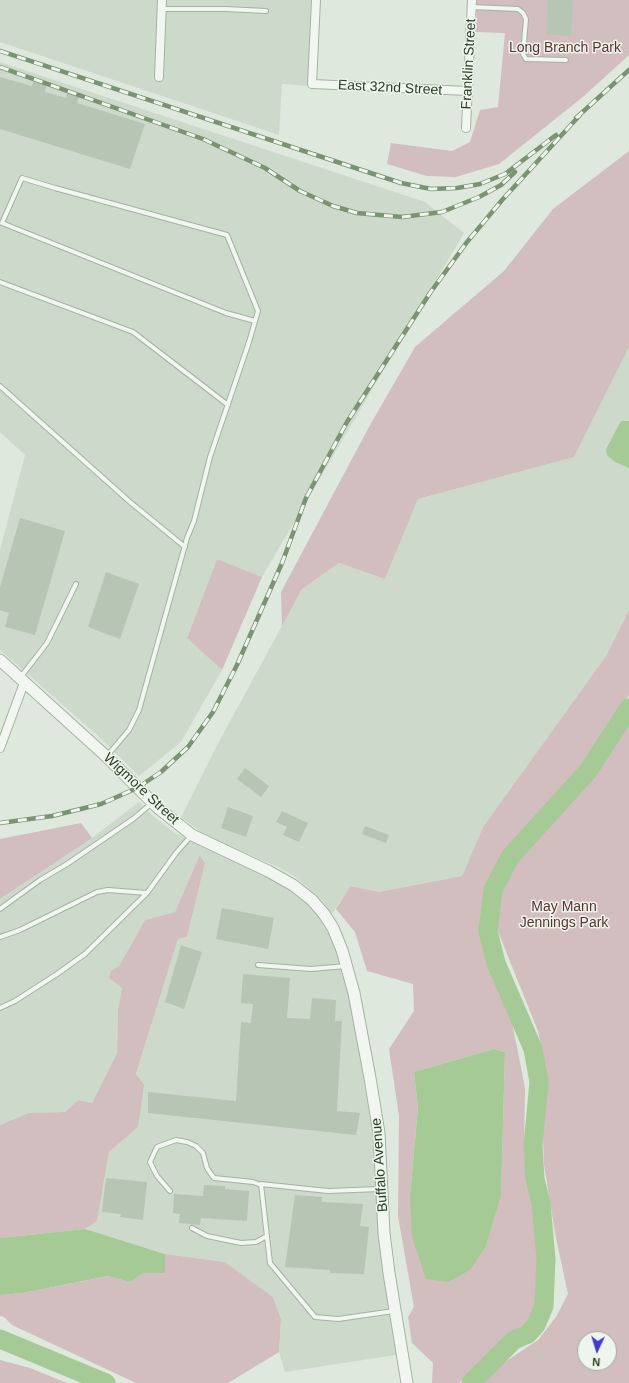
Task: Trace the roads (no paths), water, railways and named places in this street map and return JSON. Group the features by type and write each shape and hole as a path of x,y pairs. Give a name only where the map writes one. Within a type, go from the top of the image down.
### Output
{"street":[{"path":"159,77 162,0"},
{"name":"East 32nd Street","path":"316,0 312,84 468,91"},
{"name":"Franklin Street","path":"466,128 472,4"},
{"name":"Wigmore Street","path":"0,660 107,757 152,803 192,834 268,871 293,885 312,900 333,928 342,950"},
{"path":"0,748 22,680"},
{"name":"Buffalo Avenue","path":"342,950 356,1001 379,1133 384,1233 407,1383"}],"lane":[{"path":"472,4 518,9 523,13 526,19 523,54 526,60 566,60"},
{"path":"161,9 226,9 266,11"},
{"path":"107,757 129,730 139,710 185,547 194,521 210,457 228,405 255,321 258,311 227,235 22,178 1,222 226,313 255,321"},
{"path":"0,282 133,332 228,405"},
{"path":"0,386 130,502 185,547"},
{"path":"22,680 47,643 76,584"},
{"path":"0,909 40,880 67,864 133,819 152,803"},
{"path":"0,1008 15,1001 85,954 147,893 192,834"},
{"path":"0,937 20,930 97,892 108,890 147,893"},
{"path":"258,965 311,969 346,966"},
{"path":"170,1191 157,1176 150,1162 157,1147 176,1140 187,1142 196,1146 203,1153 207,1168 214,1178 253,1182 261,1186 261,1184 328,1191 382,1189"},
{"path":"261,1186 270,1263 314,1316 338,1319 395,1311"},
{"path":"192,1228 207,1236 240,1243 256,1242 267,1236"}],"waterway":[{"path":"471,1383 514,1340 528,1334 536,1325 544,1306 546,1259 541,1203 535,1179 533,1145 539,1082 533,1049 496,963 488,931 493,890 510,857 588,771 629,708"},
{"path":"0,1339 106,1383"}],"railway":[{"path":"0,51 401,183 431,189 457,188 480,184 505,174 556,135"},
{"path":"0,67 203,139 265,168 300,191 333,206 357,213 402,217 442,212 479,197 501,185 515,172"},
{"path":"576,118 629,70"},
{"path":"0,823 52,816 101,804 137,788 161,772 188,747 213,712 237,665 282,563 306,498 347,422 430,293 467,242 503,199 580,115"}],"park label":[{"name":"Long Branch Park","path":"565,48"},
{"name":"May Mann Jennings Park","path":"564,916"}]}
